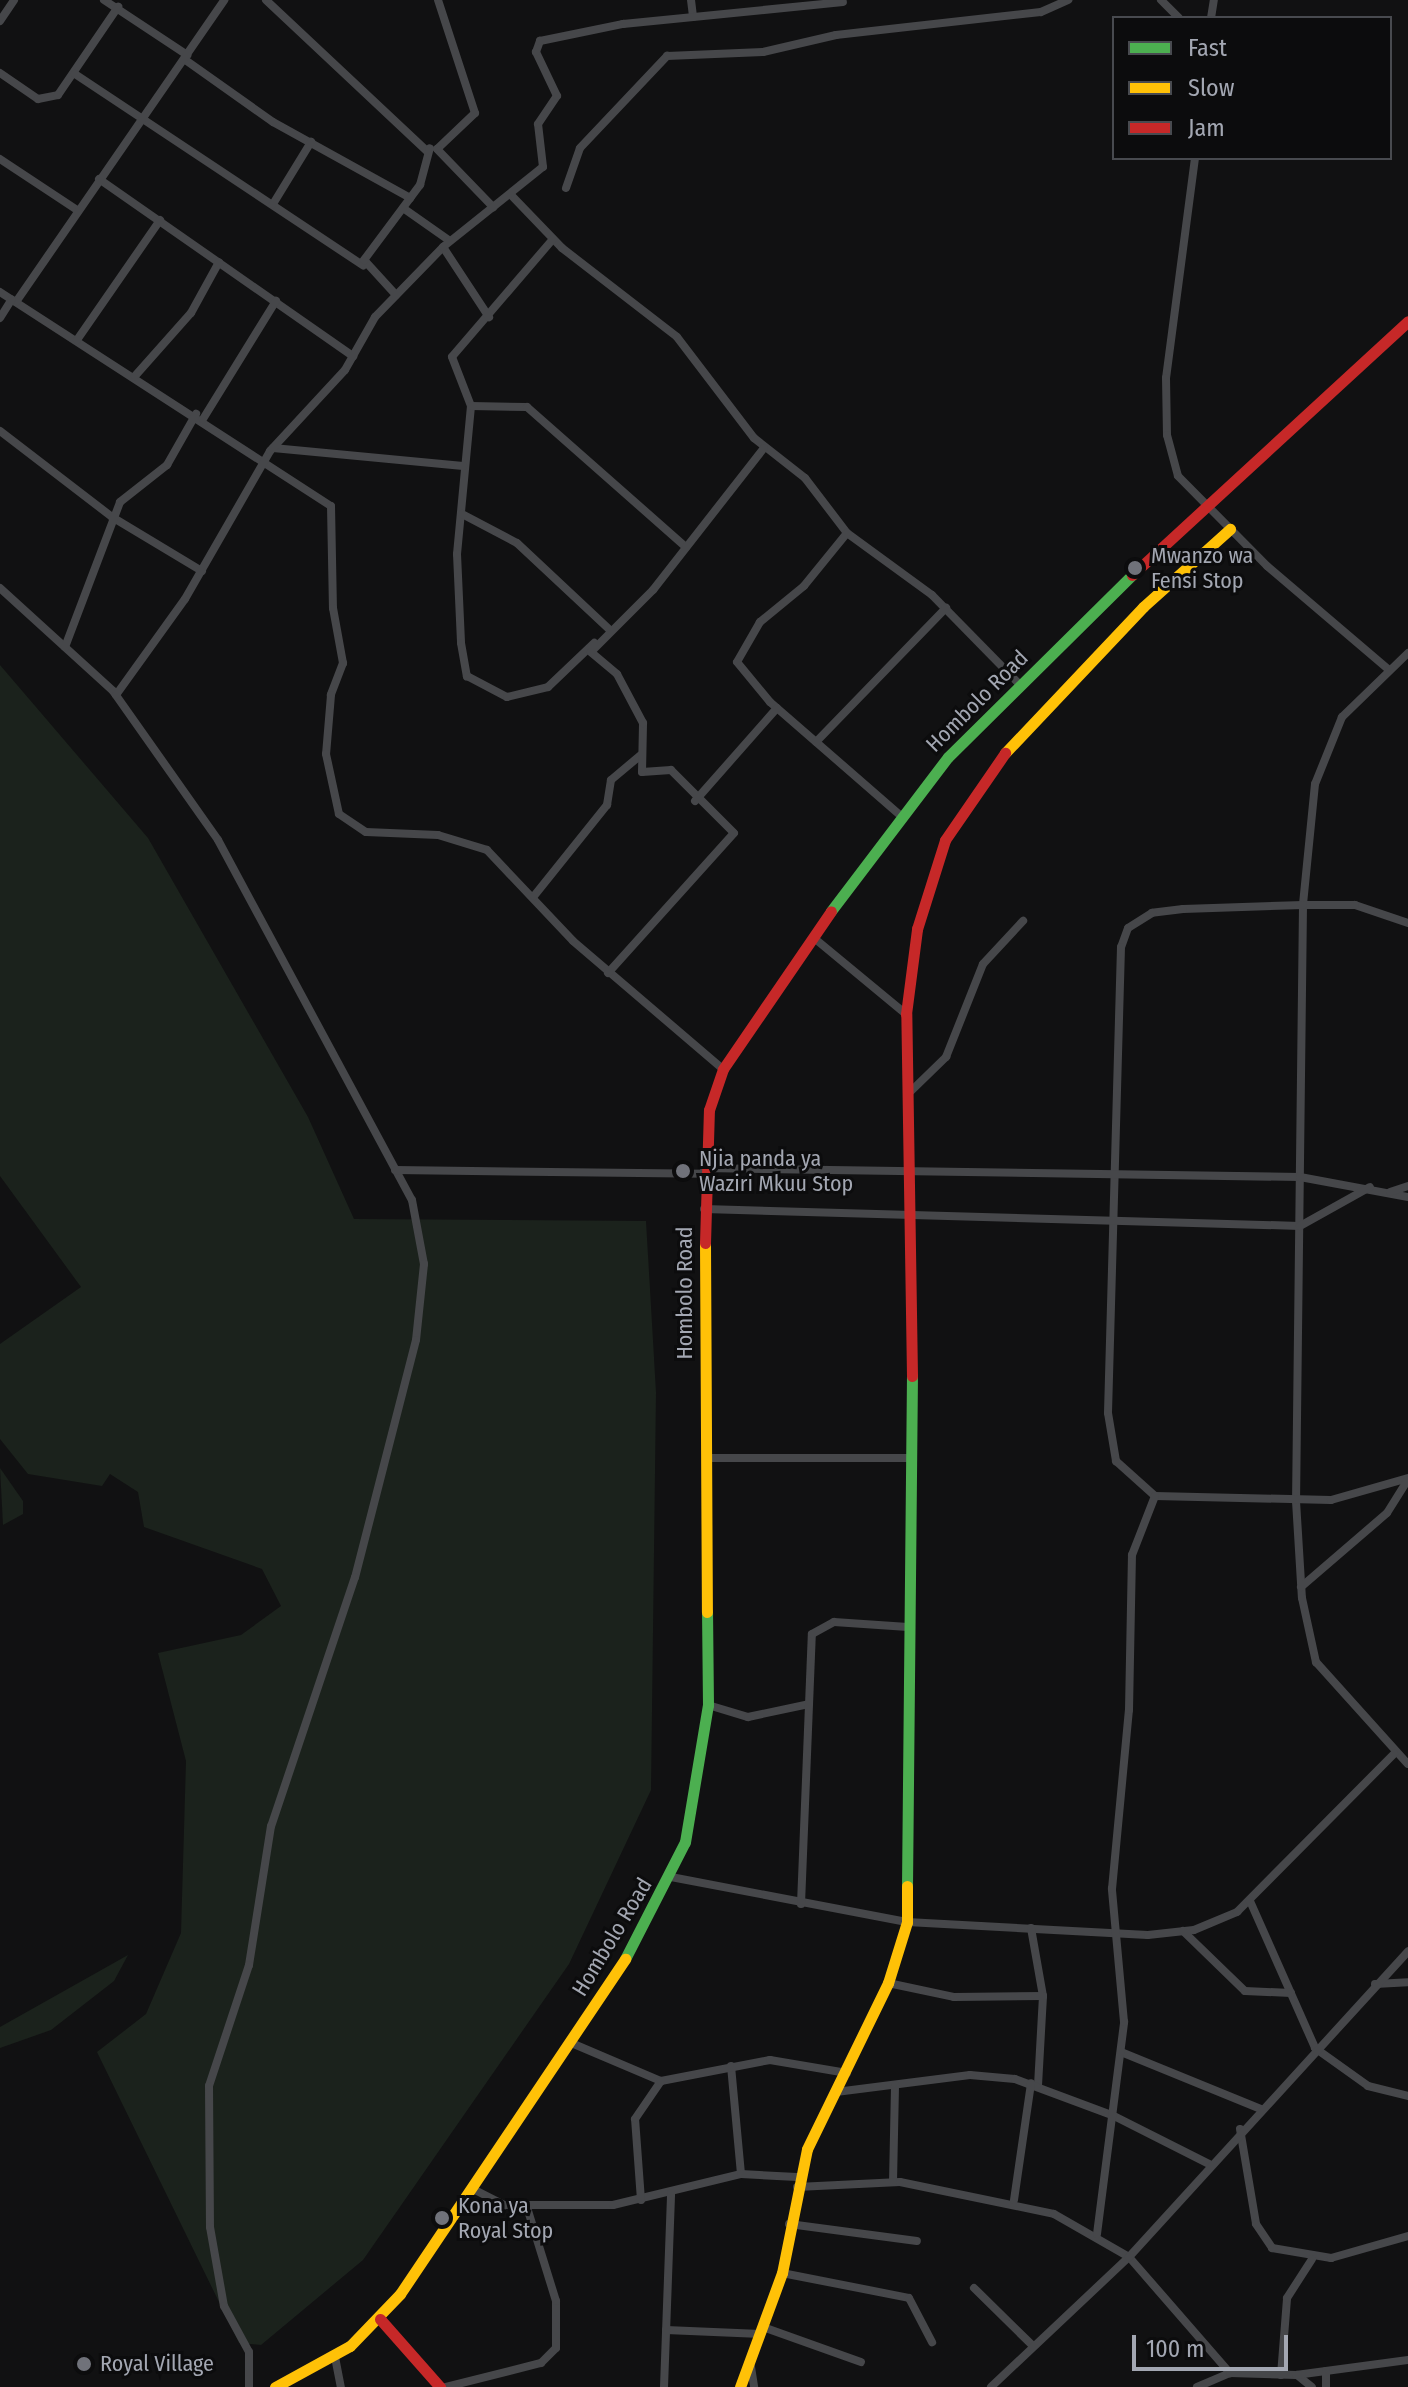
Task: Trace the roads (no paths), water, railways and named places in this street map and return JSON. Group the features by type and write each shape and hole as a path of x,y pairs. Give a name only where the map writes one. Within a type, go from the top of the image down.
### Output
{"street":[{"path":"0,21 14,0"},
{"path":"104,0 311,142 410,198"},
{"path":"0,318 224,0"},
{"path":"266,0 427,151"},
{"path":"363,265 410,198 427,151 440,141 464,131 475,113 438,0"},
{"path":"691,0 693,17"},
{"path":"566,188 580,148 667,56 763,52 836,35 1041,12 1068,0"},
{"path":"1161,0 1177,16"},
{"path":"116,695 202,571 273,448 353,356 396,295 446,244 512,196 546,160 538,124 557,96 536,52 540,41 693,17 843,2"},
{"path":"0,73 49,100 75,74 118,7"},
{"path":"75,74 363,265 396,295"},
{"path":"440,141 443,161 493,207"},
{"path":"273,204 311,142"},
{"path":"0,159 77,210"},
{"path":"1195,160 1166,378 1167,435 1178,476 1205,508 1389,670"},
{"path":"99,179 353,356"},
{"path":"512,196 553,239 677,337 764,448 805,478 847,533 946,608 1020,685"},
{"path":"403,208 446,244 489,317"},
{"path":"77,340 160,220"},
{"path":"553,239 452,357 471,406 457,554 467,676 507,697 548,687 598,641 686,547 764,448"},
{"path":"135,376 191,313 219,262"},
{"path":"0,292 266,458 331,506 333,611 343,663 331,695 326,754 339,814 366,832 472,843 534,896 608,973 723,1069"},
{"path":"65,647 112,517 123,496 174,457 276,301"},
{"name":"Hombolo Road","path":"275,2387 335,2357 380,2319 569,2042 671,1877 696,1807 708,1705 704,1171 709,1110 723,1069 899,814 1020,685 1205,508 1408,321"},
{"path":"471,406 527,407 686,547"},
{"path":"0,431 112,517 202,571"},
{"path":"273,448 463,466"},
{"path":"462,514 517,543 609,629"},
{"path":"740,2387 751,2367 782,2273 797,2182 888,1983 907,1922 908,1458 914,1171 906,1014 926,893 960,813 1059,692 1230,529"},
{"path":"847,533 804,586 760,622 737,662 777,708 899,814"},
{"path":"0,588 116,695 218,840 412,1200 424,1264 416,1340 355,1577 259,1869 249,1965 207,2098 210,2227 224,2306 249,2352 249,2387"},
{"path":"816,742 946,608"},
{"path":"598,641 592,655 617,674 643,723 642,772 671,770 695,801 734,833 608,973"},
{"path":"1408,653 1342,717 1325,748 1303,905 1296,1501 1301,1587 1316,1662 1394,1754 1408,1764"},
{"path":"695,801 777,708"},
{"path":"534,896 607,805 611,780 640,756"},
{"path":"1408,923 1355,905 1303,905 1152,913 1128,928 1121,947 1118,1223 1109,1436 1129,1478 1155,1496 1331,1500 1408,1478"},
{"path":"909,1093 946,1057 983,964 1023,921"},
{"path":"814,938 906,1014"},
{"path":"395,1170 483,1174 519,1166 1300,1177 1370,1187 1408,1197"},
{"path":"1390,1192 1408,1186"},
{"path":"704,1209 914,1219 1300,1226 1370,1187"},
{"path":"706,1458 908,1458"},
{"path":"1301,1587 1387,1513 1408,1478"},
{"path":"1097,2234 1121,2052 1113,1840 1129,1710 1132,1555 1155,1496"},
{"path":"801,1904 809,1704 816,1628 908,1627"},
{"path":"708,1705 748,1717 809,1704"},
{"path":"671,1877 907,1922 1117,1933 1183,1931 1250,1901 1394,1754"},
{"path":"1250,1901 1315,2048 1368,2086 1408,2096"},
{"path":"1014,2200 1034,2084 1043,1996 1031,1928"},
{"path":"1183,1931 1245,1991 1291,1993"},
{"path":"991,2387 1129,2257 1240,2129 1408,1951"},
{"path":"1375,1984 1408,1982"},
{"path":"888,1983 954,1997 1043,1996"},
{"path":"569,2042 661,2081 731,2066 785,2060 847,2073"},
{"path":"1121,2052 1261,2109"},
{"path":"731,2066 741,2174"},
{"path":"836,2092 970,2075 1034,2084 1112,2115 1209,2164"},
{"path":"641,2200 635,2119 661,2081"},
{"path":"893,2182 895,2085"},
{"path":"1240,2129 1259,2234 1272,2248 1312,2259 1408,2236"},
{"path":"471,2188 505,2205 641,2200 741,2174 797,2182 893,2182 1014,2200 1097,2234 1129,2257 1230,2373"},
{"path":"664,2387 671,2193"},
{"path":"380,2319 443,2387 541,2363 556,2348 556,2301 526,2204"},
{"path":"788,2224 917,2241"},
{"path":"1281,2375 1287,2298 1312,2259"},
{"path":"782,2273 909,2298 932,2342"},
{"path":"974,2288 1033,2346"},
{"path":"666,2330 762,2330 861,2362"},
{"path":"335,2357 341,2387"},
{"path":"1197,2387 1230,2373 1296,2375 1408,2360"},
{"path":"751,2367 754,2387"},
{"path":"1326,2371 1326,2387"},
{"path":"1296,2375 1312,2387"}],"place":[{"name":"Mwanzo wa Fensi Stop","path":"1135,568"},
{"name":"Njia panda ya Waziri Mkuu Stop","path":"683,1171"},
{"name":"Kona ya Royal Stop","path":"442,2218"},
{"name":"Royal Village","path":"84,2364"}]}
